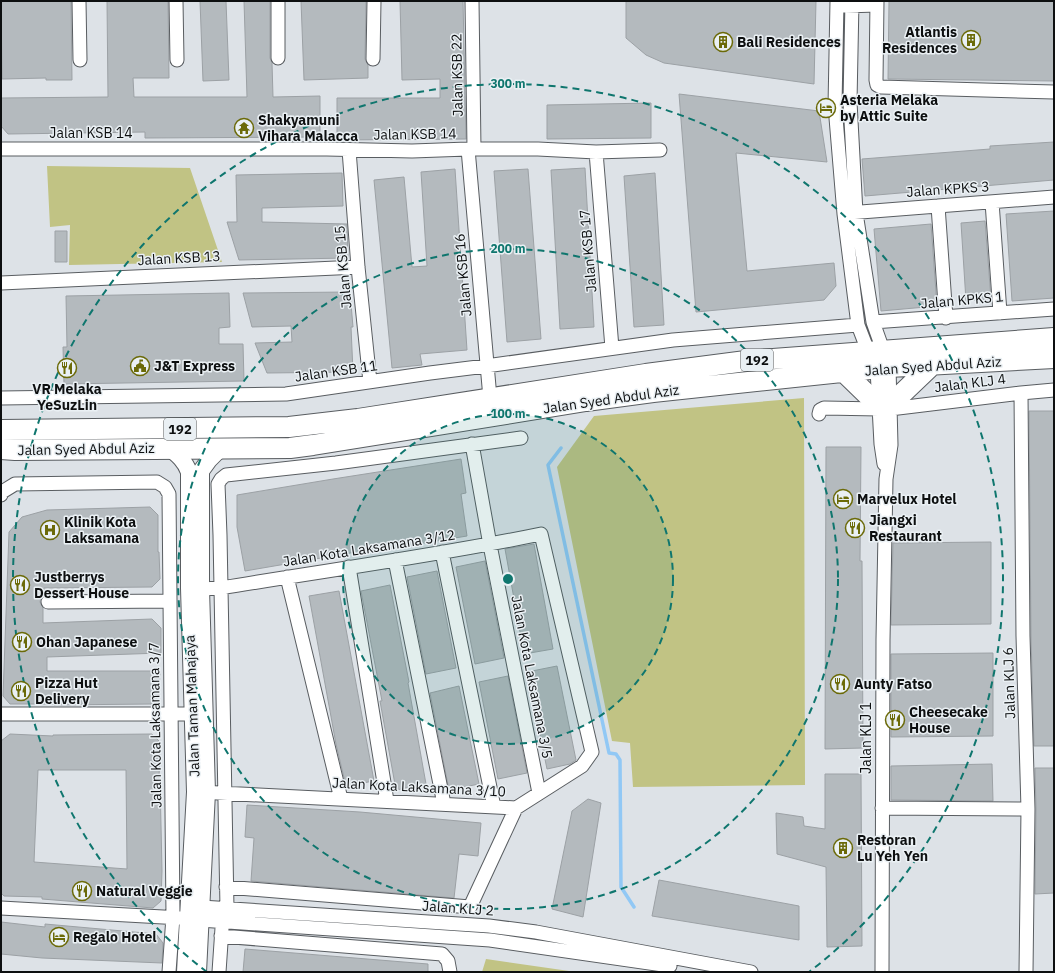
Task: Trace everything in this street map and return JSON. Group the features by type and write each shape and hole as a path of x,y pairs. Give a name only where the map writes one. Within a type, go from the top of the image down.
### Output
{"main road":[{"name":"Jalan Syed Abdul Aziz","path":"4,441 169,448 290,448 313,446 572,394 646,374 746,361 879,359 1054,338"},
{"name":"Jalan Syed Abdul Aziz","path":"572,394 653,392 844,372 879,359 933,364 1054,358"},
{"path":"844,372 884,407 933,364"},
{"name":"Jalan Syed Abdul Aziz","path":"4,441 289,427 358,419 490,398 533,401"}],"street":[{"path":"79,1 80,60"},
{"path":"176,1 178,60"},
{"path":"278,1 278,58"},
{"path":"373,59 374,1"},
{"name":"Jalan KSB 22","path":"471,149 472,1"},
{"path":"879,359 858,325 850,213 835,106 837,3 877,3 876,80 877,84 881,87 1054,92"},
{"path":"852,3 850,213 873,322 879,359"},
{"name":"Jalan KSB 14","path":"1,149 412,151 538,149 596,152 660,150"},
{"name":"Jalan KSB 16","path":"471,149 486,366 490,398"},
{"name":"Jalan KSB 15","path":"349,150 358,267 370,382"},
{"name":"Jalan KSB 17","path":"596,152 612,348"},
{"name":"Jalan KPKS 3","path":"850,213 1054,197"},
{"path":"992,202 1000,313"},
{"path":"938,206 946,318"},
{"name":"Jalan KSB 13","path":"1,283 358,267"},
{"name":"Jalan KPKS 1","path":"873,322 946,318 1054,309"},
{"name":"Jalan KSB 11","path":"1,398 286,394 672,340 858,325"},
{"name":"Jalan KLJ 1","path":"879,359 884,407 881,444 886,479 882,663 882,972"},
{"name":"Jalan KLJ 4","path":"819,414 820,410 824,408 884,407 1021,392 1054,390"},
{"name":"Jalan KLJ 6","path":"1021,392 1023,636 1028,809 1026,972"},
{"path":"219,972 226,887 218,484 226,475 521,438"},
{"name":"Jalan Kota Laksamana 3/5","path":"472,444 490,545 539,793"},
{"name":"Jalan Taman Mahajaya","path":"169,448 186,464 189,472 189,588 199,714"},
{"name":"Jalan Taman Mahajaya","path":"185,972 201,792 199,714 201,471 221,448"},
{"name":"Jalan Kota Laksamana 3/7","path":"1,495 2,492 15,484 158,482 165,487 169,494 171,714 191,915 169,972"},
{"name":"Jalan Kota Laksamana 3/12","path":"201,589 221,588 490,545 541,534"},
{"name":"Jalan Kota Laksamana 3/10","path":"201,792 516,808 582,766 592,752 541,534"},
{"path":"442,552 494,807"},
{"path":"395,560 444,804"},
{"path":"349,567 387,801"},
{"path":"287,577 340,799"},
{"path":"48,602 170,601"},
{"path":"1,714 199,714"},
{"name":"Jalan Taman Mahajaya","path":"198,972 191,915 190,886 201,792"},
{"path":"226,887 470,907 516,808"},
{"path":"882,808 1028,809"},
{"name":"Jalan KLJ 2","path":"1,908 191,915 224,914 489,926 536,932 660,959 751,972"},
{"path":"221,936 442,954 448,961 450,972"},
{"name":"Jalan KLJ 2","path":"660,959 704,972"}],"green space":[{"path":"47,166 190,168 222,262 69,265 70,225 50,227"},
{"path":"804,398 805,785 633,787 630,743 612,741 557,467 594,416"},
{"path":"486,959 576,972 482,972"}],"building":[{"path":"1,1 71,1 72,80 46,80 46,78 2,79"},
{"path":"107,1 168,1 169,78 133,78 134,97 247,97 244,1 270,1 270,58 272,63 273,97 320,96 320,137 145,138 145,132 8,134 1,126 1,98 108,97"},
{"path":"200,1 226,1 229,80 203,81"},
{"path":"301,1 366,1 365,59 368,65 368,78 304,80"},
{"path":"400,1 463,1 466,139 337,140 337,98 440,98 440,79 402,80"},
{"name":"Bali Residences","path":"626,1 816,1 814,84 664,63 646,55 626,38"},
{"name":"Atlantis Residences","path":"889,1 1054,1 1054,81 888,79"},
{"path":"679,94 819,111 827,162 736,153 747,271 834,263 836,286 824,300 696,312"},
{"path":"651,103 651,138 547,139 547,105"},
{"path":"1054,142 1054,180 865,196 862,159 990,149 990,146"},
{"path":"585,168 594,327 560,329 551,170"},
{"path":"455,169 467,350 420,354 422,365 392,368 374,180 404,177 412,267 427,266 421,172"},
{"path":"528,169 541,339 507,342 494,171"},
{"path":"342,173 343,206 262,208 262,222 347,224 348,258 239,260 227,222 237,222 236,175"},
{"path":"655,173 664,325 634,327 624,176"},
{"path":"1054,211 1054,298 1012,301 1006,214"},
{"path":"985,221 991,299 966,301 961,223"},
{"path":"931,224 937,306 881,311 874,229"},
{"path":"55,231 67,231 67,262 55,262"},
{"path":"350,292 353,327 351,327 353,372 267,373 255,343 292,342 291,326 252,327 243,293"},
{"path":"229,293 230,327 219,328 219,344 243,344 244,381 64,384 63,347 67,347 66,296"},
{"path":"1029,411 1054,411 1054,746 1034,746 1031,636"},
{"path":"826,447 861,447 860,561 862,561 863,748 825,749"},
{"path":"461,459 466,493 461,494 467,536 357,554 356,552 245,571 237,527 237,495"},
{"path":"150,507 158,515 160,579 152,587 44,588 44,595 40,602 43,608 43,623 152,619 161,628 161,653 47,657 47,671 160,671 159,696 152,704 10,704 3,696 9,532 22,517 47,510"},
{"path":"991,542 991,624 891,625 893,543"},
{"path":"534,544 553,649 524,654 505,549"},
{"path":"485,561 504,658 475,664 456,567"},
{"path":"437,571 456,668 426,674 407,577"},
{"path":"390,585 409,682 426,784 396,790 380,701 382,701 361,591"},
{"path":"339,591 374,781 346,786 336,744 309,596"},
{"path":"993,653 993,736 891,737 891,654"},
{"path":"557,666 576,760 570,764 547,769 527,672"},
{"path":"508,676 527,773 498,779 479,682"},
{"path":"459,686 479,784 449,790 430,693"},
{"path":"10,734 53,736 152,734 160,742 159,780 162,871 161,901 153,908 42,899 42,897 4,896 1,893 1,741","holes":["38,770 126,770 127,869 34,862"]},
{"path":"992,764 993,801 891,800 891,766"},
{"path":"1035,768 1054,768 1054,893 1035,894"},
{"name":"Restoran Lu Yeh Yen","path":"825,774 861,774 862,946 827,947 826,867 777,854 776,813 803,817 804,826 825,829"},
{"path":"588,799 601,803 583,917 552,909 572,811"},
{"path":"247,805 360,812 481,823 478,856 459,854 454,898 251,881 254,838 245,837"},
{"path":"659,880 799,906 799,940 652,916"},
{"path":"1,922 45,927 45,924 156,934 163,943 162,963 42,958 1,954"},
{"path":"245,949 428,964 428,972 243,972"}],"waterway":[{"path":"561,448 548,465 609,753 616,754 620,760 621,887 634,907"}],"place":[{"name":"Atlantis Residences","path":"971,40"},
{"name":"Bali Residences","path":"723,42"},
{"name":"Asteria Melaka by Attic Suite","path":"826,108"},
{"name":"Shakyamuni Vihara Malacca","path":"244,128"},
{"name":"J&T Express","path":"140,366"},
{"name":"VR Melaka YeSuzLin","path":"67,368"},
{"name":"Marvelux Hotel","path":"843,499"},
{"name":"Jiangxi Restaurant","path":"855,528"},
{"name":"Klinik Kota Laksamana","path":"50,530"},
{"name":"Justberrys Dessert House","path":"20,585"},
{"name":"Ohan Japanese","path":"22,642"},
{"name":"Aunty Fatso","path":"840,684"},
{"name":"Pizza Hut Delivery","path":"21,691"},
{"name":"Cheesecake House","path":"895,720"},
{"name":"Restoran Lu Yeh Yen","path":"843,848"},
{"name":"Natural Veggie","path":"82,891"},
{"name":"Regalo Hotel","path":"59,937"}]}
